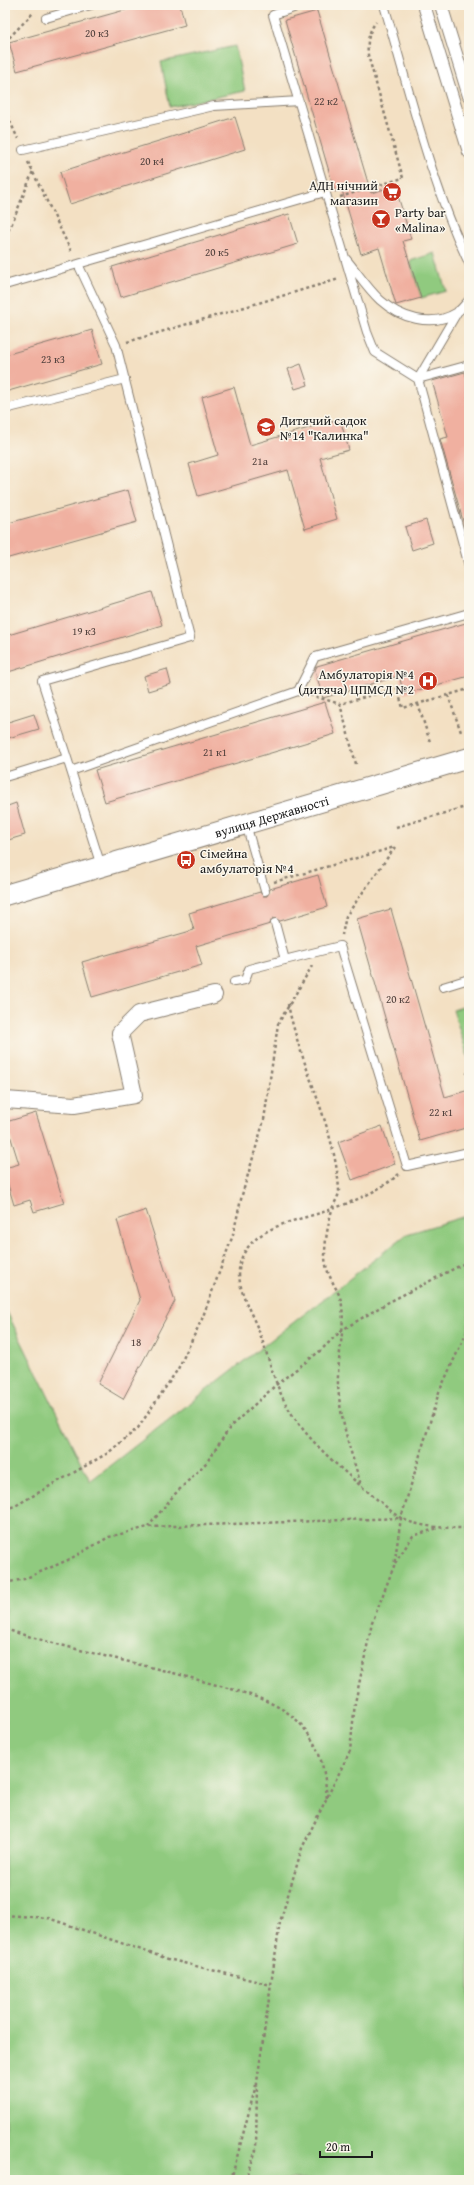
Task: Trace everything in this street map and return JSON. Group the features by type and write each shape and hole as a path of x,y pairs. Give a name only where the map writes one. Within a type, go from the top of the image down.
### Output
{"street":[{"path":"424,5 469,152"},
{"path":"441,5 469,96"},
{"name":"вулиця Державності","path":"5,895 469,758"},
{"path":"5,1100 74,1105 134,1095 120,1033 139,1014 214,995"}],"lane":[{"path":"46,18 91,5"},
{"path":"302,5 273,15 343,256 376,352 418,379 469,566"},
{"path":"385,8 434,170 457,238 469,263"},
{"path":"23,150 214,106 298,101"},
{"path":"5,285 325,192"},
{"path":"343,256 379,299 393,311 413,319 438,321 458,311"},
{"path":"78,264 116,345 190,638 42,681 101,866"},
{"path":"418,379 458,311 469,300"},
{"path":"418,379 469,365"},
{"path":"5,409 125,379"},
{"path":"71,771 298,691 315,657 469,613"},
{"path":"5,777 67,758"},
{"path":"246,823 265,888"},
{"path":"275,923 286,960"},
{"path":"234,982 245,980 249,969 340,946 407,1166 469,1152"},
{"path":"443,987 469,979"}],"path":[{"path":"328,201 403,178 368,55 367,40 372,27 385,8"},
{"path":"5,42 36,10"},
{"path":"5,110 78,264"},
{"path":"5,235 11,226 33,171"},
{"path":"116,345 350,276"},
{"path":"469,680 469,685"},
{"path":"298,691 340,704 397,688 403,708 469,689"},
{"path":"448,695 461,732"},
{"path":"340,704 356,764"},
{"path":"418,704 430,742"},
{"path":"396,827 469,806"},
{"path":"265,888 394,847 346,916 340,946"},
{"path":"5,1509 15,1506 108,1453 138,1428 178,1369 202,1319 233,1235 266,1108 278,1024 288,1004 322,950"},
{"path":"288,1004 300,1053 327,1130 335,1164 339,1192 332,1210 325,1256 329,1278 338,1294 342,1306 342,1330 338,1384 347,1443 361,1486"},
{"path":"401,1518 361,1486 311,1437 290,1411 277,1384 258,1330 245,1302 239,1273 242,1255 253,1241 266,1232 293,1221 332,1210 390,1181 407,1166"},
{"path":"148,1527 174,1495 207,1462 232,1426 277,1384 320,1351 342,1330 387,1303 469,1261 469,1295"},
{"path":"394,1566 401,1518 439,1392 469,1327"},
{"path":"5,1583 24,1579 68,1560 109,1537 148,1527 401,1518 439,1528 469,1528"},
{"path":"231,2180 257,2082 282,1914 302,1848 327,1801 350,1750 355,1703 372,1623 394,1566 413,1536 439,1528"},
{"path":"5,1629 164,1670 247,1694 280,1708 303,1726 320,1753 325,1778 327,1801"},
{"path":"5,1915 48,1918 168,1959 271,1985"},
{"path":"246,2180 256,2150 257,2082"}],"green space":[{"path":"235,46 245,91 170,107 161,62"},
{"path":"435,253 446,291 421,298 410,261"},
{"path":"469,1005 469,1060 453,1010"},
{"path":"469,1215 469,2180 5,2180 5,1308 90,1481 407,1234"}],"building":[{"path":"143,5 180,5 185,25 17,71 9,42"},
{"path":"317,11 371,193 395,186 411,239 403,241 421,298 396,305 379,248 361,254 342,190 335,192 285,20"},
{"path":"235,117 245,149 70,204 60,172"},
{"path":"289,214 298,244 121,297 112,267"},
{"path":"92,330 102,364 5,392 5,355"},
{"path":"301,364 308,385 295,389 288,369"},
{"path":"465,372 469,386 469,527 465,528 440,439 448,437 432,381"},
{"path":"234,387 250,445 340,419 349,450 320,458 337,519 305,529 288,470 198,496 189,464 218,455 202,397"},
{"path":"128,490 137,522 5,559 5,524"},
{"path":"426,520 433,543 412,550 405,527"},
{"path":"152,592 162,625 5,673 5,636"},
{"path":"469,622 469,676 404,694 399,676 323,698 315,670 317,666"},
{"path":"167,669 171,684 148,691 144,676"},
{"path":"325,702 335,734 105,802 95,770"},
{"path":"34,714 39,729 5,739 5,723"},
{"path":"16,803 25,835 5,841 5,807"},
{"path":"318,875 327,907 280,921 273,918 270,924 196,946 202,965 92,997 82,962 194,930 189,913 260,892 263,896 267,896 270,889"},
{"path":"391,909 445,1097 469,1090 469,1127 420,1141 357,919"},
{"path":"36,1113 64,1203 34,1212 30,1200 14,1205 5,1175 5,1168 19,1164 6,1122"},
{"path":"382,1126 395,1164 352,1180 338,1142"},
{"path":"146,1210 175,1301 123,1399 98,1384 140,1300 117,1220"}],"place":[{"name":"АДН нічний магазин","path":"392,192"},
{"name":"Party bar «Malina»","path":"381,219"},
{"name":"Дитячий садок №14 \"Калинка\"","path":"266,427"},
{"name":"Амбулаторія №4 (дитяча) ЦПМСД №2","path":"428,681"},
{"name":"Сімейна амбулаторія №4","path":"186,860"}]}
